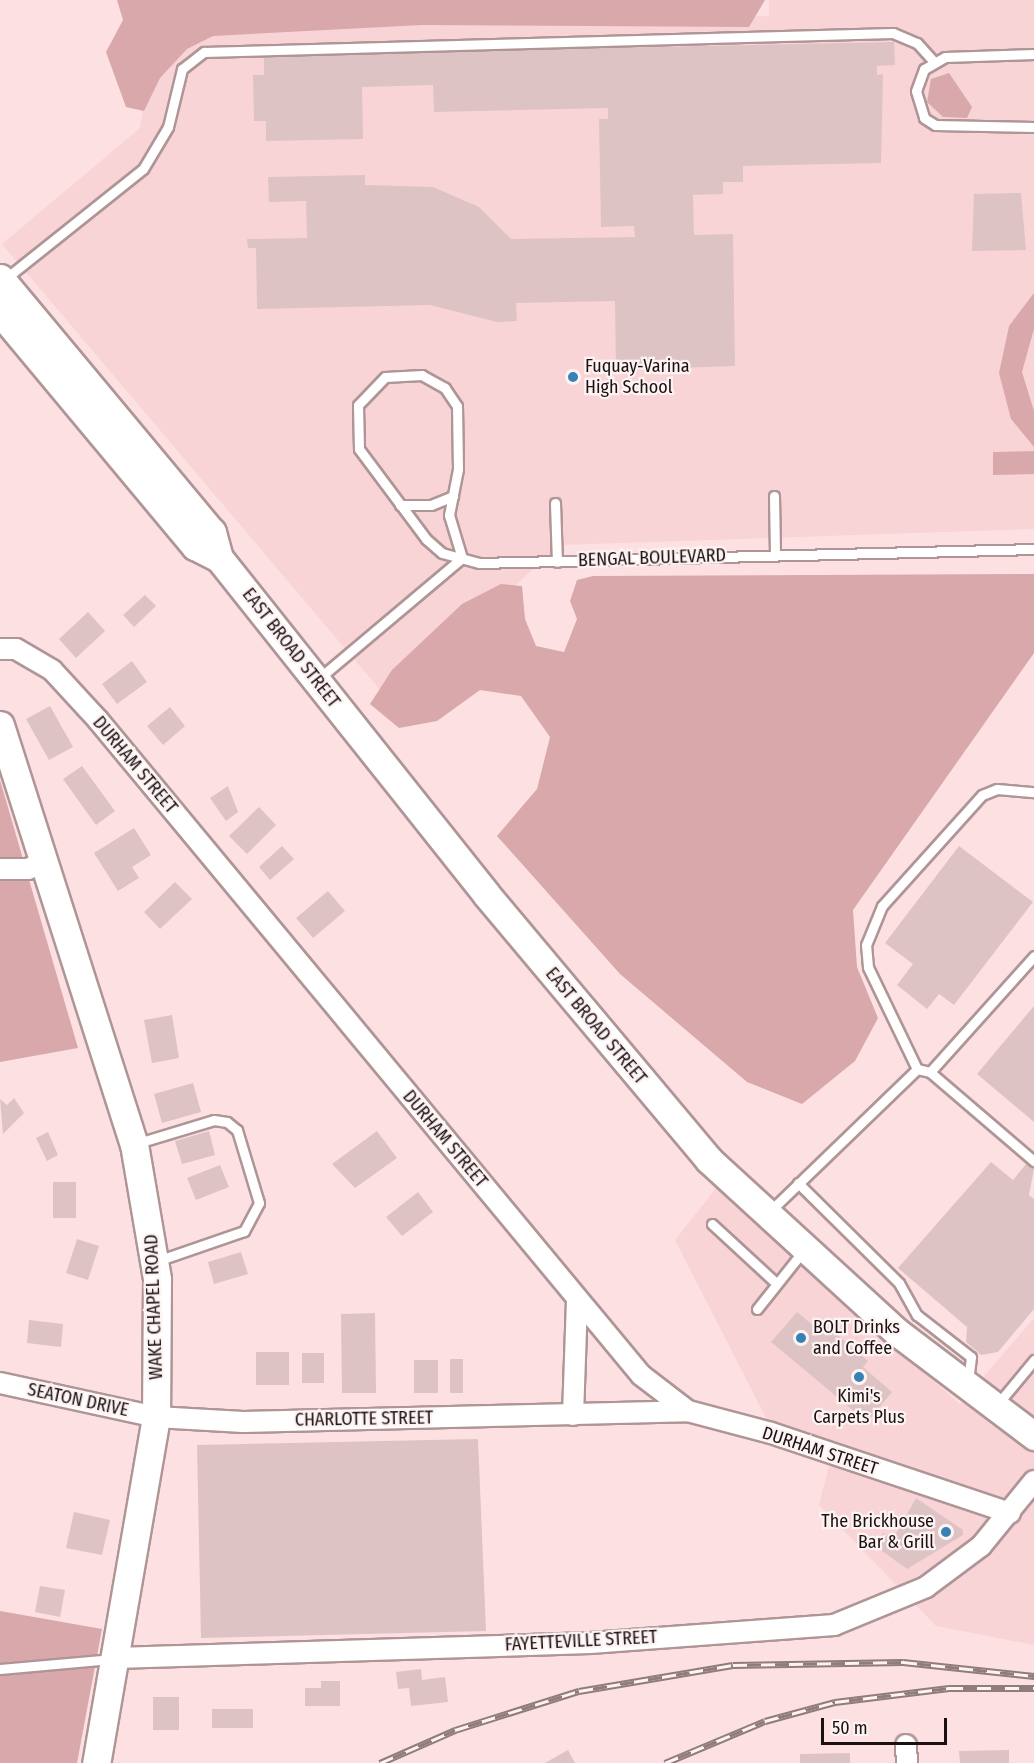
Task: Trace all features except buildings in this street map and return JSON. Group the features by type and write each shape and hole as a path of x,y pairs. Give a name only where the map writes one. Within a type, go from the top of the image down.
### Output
{"main road":[{"name":"EAST BROAD STREET","path":"1,281 212,532 219,558 316,681 621,1057 709,1160 804,1250 908,1324 966,1388 1034,1436"},
{"name":"EAST BROAD STREET","path":"0,312 195,546 219,558"},
{"name":"WAKE CHAPEL ROAD","path":"0,725 46,861 134,1144 155,1262 156,1417 96,1763"}],"street":[{"name":"DURHAM STREET","path":"0,649 16,649 52,670 98,720 641,1375 688,1411 771,1433 1010,1513"},
{"path":"0,869 28,869 46,861"},
{"path":"573,1415 577,1299"},
{"name":"SEATON DRIVE","path":"0,1383 156,1417"},
{"name":"CHARLOTTE STREET","path":"156,1417 243,1422 688,1411"},
{"name":"FAYETTEVILLE STREET","path":"116,1658 590,1643 834,1625 926,1587 981,1546 1034,1481"}],"lane":[{"path":"1,281 143,169 168,127 182,69 204,52 893,33 916,43 933,61"},
{"path":"933,61 1034,54"},
{"path":"933,61 916,91 924,117 935,125 1034,127"},
{"path":"316,681 462,558 450,524 461,425 457,406 434,380 397,374 368,390 358,405 355,430 365,460 400,505 431,505 453,496"},
{"path":"774,496 775,554"},
{"path":"555,503 557,562"},
{"name":"BENGAL BOULEVARD","path":"400,505 434,547 462,558 491,565 775,554 1034,549"},
{"path":"917,1069 868,967 866,945 882,906 982,795 997,789 1034,792"},
{"path":"930,1072 1034,956"},
{"path":"766,1214 917,1069"},
{"path":"917,1069 930,1072 1034,1161"},
{"path":"134,1144 214,1120 227,1122 237,1130 259,1203 244,1231 155,1262"},
{"path":"798,1183 899,1283 908,1324"},
{"path":"712,1224 777,1284"},
{"path":"757,1309 804,1250"},
{"path":"994,1408 1034,1360"},
{"path":"0,1669 116,1658"}],"shaded area":[{"path":"117,0 765,0 749,27 422,25 213,36 187,49 160,78 144,111 126,107 106,52 123,20"},
{"name":"Fuquay-Varina High School","path":"769,0 1034,0 1034,529 561,545 387,698 2,244 140,128 155,28 769,16"},
{"path":"949,73 972,107 967,118 943,117 927,102 931,79"},
{"path":"1034,293 1034,329 1022,372 1034,411 1034,447 1011,419 999,373 1009,326"},
{"path":"1034,451 1034,474 993,475 993,452"},
{"path":"1034,574 1034,653 853,910 857,967 878,1018 855,1061 802,1104 747,1082 620,974 497,836 537,789 550,737 521,696 480,690 437,721 399,728 370,704 392,670 462,604 501,584 522,586 525,619 536,646 564,652 577,619 570,601 577,580 593,576"},
{"path":"0,780 78,1048 0,1062"},
{"path":"720,1183 782,1249 960,1404 1034,1318 1034,1645 936,1626 819,1505 835,1442 768,1422 675,1240"},
{"path":"0,1611 102,1629 77,1763 0,1763"}],"railway":[{"path":"380,1763 455,1730 579,1691 733,1665 903,1662 1034,1676"},
{"path":"665,1763 765,1721 835,1702 949,1688 1034,1688"}],"place":[{"name":"Fuquay-Varina High School","path":"573,377"},
{"name":"BOLT Drinks and Coffee","path":"801,1338"},
{"name":"Kimi's Carpets Plus","path":"859,1377"},
{"name":"The Brickhouse Bar & Grill","path":"946,1532"}]}
